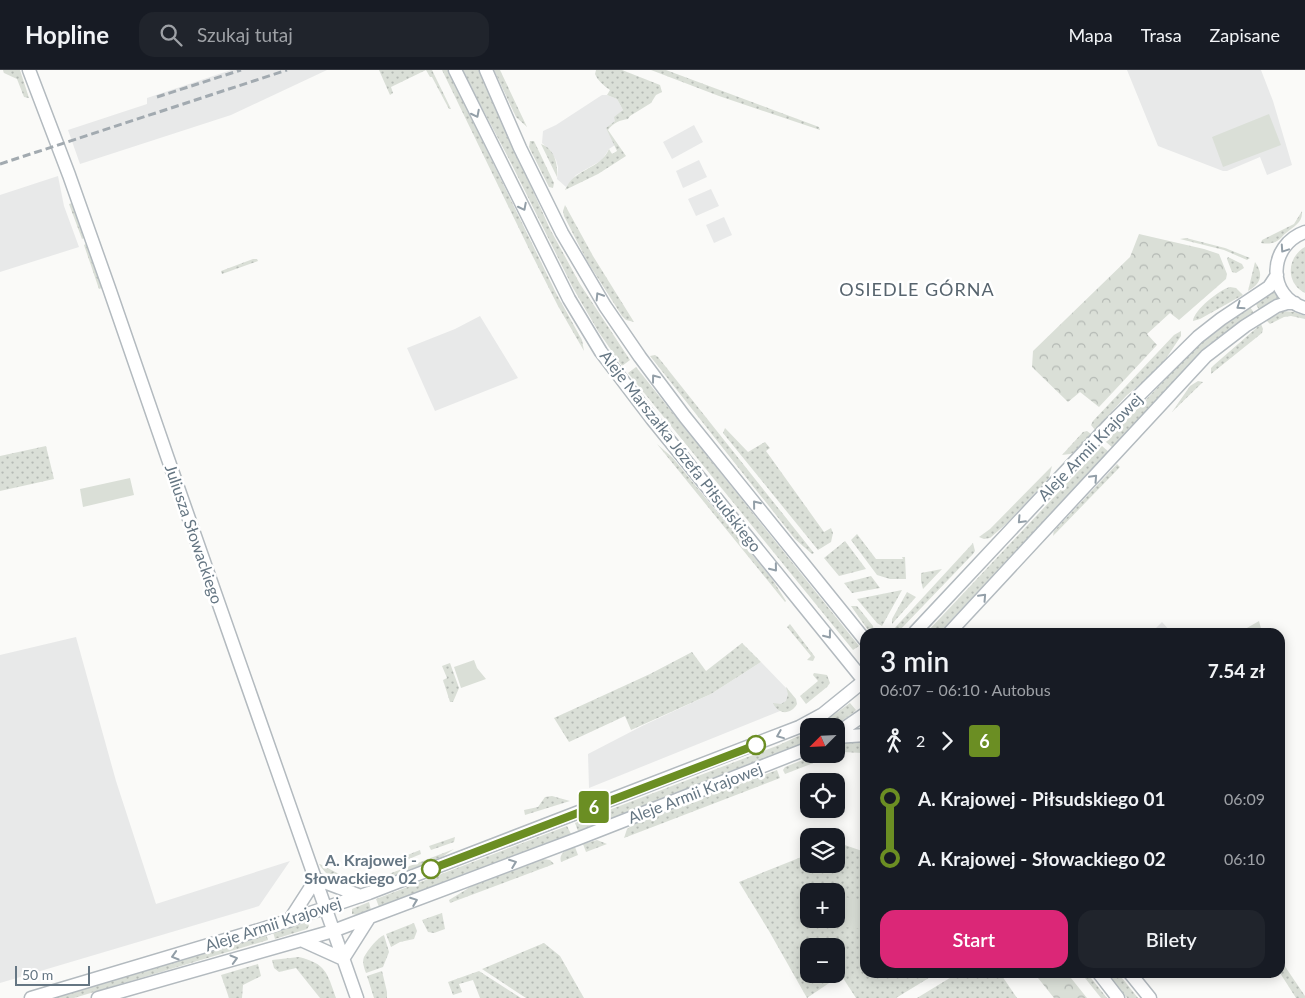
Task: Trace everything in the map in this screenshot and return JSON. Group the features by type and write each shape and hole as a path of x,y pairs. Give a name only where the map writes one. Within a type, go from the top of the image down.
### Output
{"main road":[{"name":"Juliusza Słowackiego","path":"29,70 103,269 357,998"},
{"name":"Aleje Marszałka Józefa Piłsudskiego","path":"455,70 569,299 601,352 652,419 860,675"},
{"name":"Aleje Marszałka Józefa Piłsudskiego","path":"486,70 520,148 562,233 605,306 640,357 685,416 860,634"},
{"path":"1300,306 1282,291 1277,275 1278,261 1285,246 1294,237 1305,232"},
{"name":"Aleje Armii Krajowej","path":"919,628 1110,424 1198,337 1269,287 1277,275"},
{"name":"Aleje Armii Krajowej","path":"954,628 1206,356 1245,326 1277,306 1287,303 1300,306"},
{"name":"Aleje Armii Krajowej","path":"31,998 289,921 361,896 788,732 823,714 860,685"},
{"path":"845,728 860,718"},
{"path":"845,735 860,735"},
{"name":"Aleje Armii Krajowej","path":"98,998 333,931 610,827 800,752"},
{"path":"289,921 316,880 361,896"},
{"path":"301,940 343,959 369,918"},
{"path":"1103,978 1118,998"},
{"path":"1135,978 1150,998"}],"shaded area":[{"path":"231,70 327,70 231,115 80,164 68,130 147,104 147,98"},
{"path":"1127,70 1261,70 1273,101 1292,165 1267,175 1260,157 1223,171 1158,146"},
{"path":"602,95 617,99 623,110 616,121 606,128 615,145 609,149 602,160 576,175 566,187 557,179 558,167 556,160 550,150 542,143 543,131 556,125"},
{"path":"694,125 703,142 672,159 663,142"},
{"path":"699,160 707,177 683,188 676,171"},
{"path":"58,176 64,206 79,247 0,272 0,195"},
{"path":"711,189 719,206 696,216 688,199"},
{"path":"724,217 732,235 714,243 706,225"},
{"path":"480,316 518,378 435,411 407,348 455,329"},
{"path":"1162,622 1167,628 1156,628"},
{"path":"76,637 116,781 156,904 290,861 259,906 0,983 0,655"},
{"path":"761,662 789,691 790,707 589,788 588,754 644,725 711,694"}],"green space":[{"path":"3,70 20,70 29,98 24,97 17,79 4,73"},
{"path":"379,70 426,70 391,87 393,93 390,95"},
{"path":"426,70 432,70 451,109 449,109 432,77 430,77"},
{"path":"442,70 448,70 556,293 582,340 584,351 558,306 529,249"},
{"path":"462,70 479,70 550,229 580,284 630,360 622,366 598,331 573,288"},
{"path":"494,70 500,70 527,127 516,117"},
{"path":"596,70 622,70 660,85 662,92 656,95 651,103 628,119 614,124 608,130 626,156 598,174 565,190 574,177 600,161 609,149 612,154 617,151 606,128 615,121 614,117 623,110 617,99 607,95 610,90 598,79 595,74"},
{"path":"651,70 666,70 819,127 820,130 719,96"},
{"path":"1269,114 1281,145 1223,167 1212,137"},
{"path":"530,141 534,141 554,183 553,188 549,187 529,147"},
{"path":"541,144 549,149 554,157 557,166 557,177"},
{"path":"72,203 84,238 82,239 69,204"},
{"path":"565,205 593,256 634,322 626,320 622,316 587,261 564,216"},
{"path":"1302,211 1301,219 1280,239 1267,244 1261,243 1262,240 1294,224"},
{"path":"1139,234 1219,254 1227,274 1226,279 1179,320 1170,313 1147,334 1157,345 1099,407 1080,392 1068,402 1032,367 1033,351 1130,257"},
{"path":"1186,238 1225,248 1250,258 1247,260 1224,250 1180,239"},
{"path":"86,244 102,288 99,289 84,245"},
{"path":"1305,247 1305,293 1294,283 1291,277 1291,270 1295,257"},
{"path":"1228,257 1242,264 1244,268 1236,273 1232,272"},
{"path":"253,259 258,261 222,274 221,271"},
{"path":"1255,262 1260,271 1260,278 1256,285 1248,291"},
{"path":"1230,287 1236,288 1243,295 1193,321 1198,311 1208,301"},
{"path":"1274,292 1278,298 1259,310 1256,304"},
{"path":"1250,307 1254,313 1208,345 1113,448 1106,442 1194,349 1228,321"},
{"path":"1284,311 1305,316 1305,319 1291,316 1284,317 1270,324 1266,320"},
{"path":"1261,324 1262,333 1211,374 1211,368"},
{"path":"1181,331 1181,336 1153,374 1127,395 1095,430 1091,425 1093,421 1174,335"},
{"path":"655,355 814,553 812,554 795,539 650,356"},
{"path":"636,367 859,646 853,650 628,373"},
{"path":"1198,381 1203,382 1172,412 1190,386"},
{"path":"725,428 748,452 765,442 770,448 766,451 824,532 831,528 833,533 831,542 818,550 723,433"},
{"path":"1087,431 1091,434 1073,453 1062,455 1083,432"},
{"path":"657,444 673,458 772,579 785,602"},
{"path":"46,446 54,479 0,491 0,456"},
{"path":"1102,446 1109,452 944,628 931,628"},
{"path":"1117,464 1120,467 1053,536 1054,531"},
{"path":"1052,466 1049,478 1006,524 990,538 984,539 979,537 990,529"},
{"path":"130,478 134,495 83,507 80,489"},
{"path":"857,534 876,559 903,559 902,557 905,557 906,579 890,579 877,575 851,540"},
{"path":"845,541 866,569 839,576 824,558"},
{"path":"973,543 975,551 973,554 902,628 895,628"},
{"path":"942,569 923,589 921,573"},
{"path":"871,576 880,588 852,593 844,583"},
{"path":"902,590 882,626 877,623 857,599"},
{"path":"907,592 916,597 892,624 892,619"},
{"path":"851,606 857,606 873,628 867,628"},
{"path":"1259,621 1261,628 1247,628"},
{"path":"790,624 815,657 813,661 807,660 811,656 787,627"},
{"path":"742,643 761,662 711,694 631,730 625,716 569,742 554,718 650,674 692,652 706,671"},
{"path":"474,660 477,668 486,679 461,688 454,667"},
{"path":"450,663 459,688 453,702 450,702 443,680 447,678 442,666"},
{"path":"814,673 827,675 830,683 806,704 800,696 818,681 813,675"},
{"path":"786,687 796,699 797,704 788,712 778,710 773,703 781,704 786,701 788,694"},
{"path":"850,703 856,710 845,718 829,718"},
{"path":"800,735 800,745 794,748 578,831 575,823"},
{"path":"860,739 860,753 845,752 845,743"},
{"path":"800,761 800,763 814,763 785,774 783,770 785,767"},
{"path":"777,770 780,778 624,838 627,829 634,824"},
{"path":"552,796 570,801 525,815 524,810 538,807 545,797"},
{"path":"567,826 571,834 379,907 376,899"},
{"path":"455,837 454,842 431,850 429,846"},
{"path":"597,840 607,844 586,852 583,844"},
{"path":"845,845 860,850 860,978 929,978 896,998 856,998 845,981 845,938 800,938 800,983 829,983 807,998 739,882 800,858 800,873 845,873"},
{"path":"575,847 578,855 561,862 562,854"},
{"path":"454,849 442,857 369,885 368,882"},
{"path":"420,850 421,854 387,868 385,864"},
{"path":"543,859 550,860 554,864 450,903 449,900 472,886"},
{"path":"319,864 362,886 349,885 337,881 327,874"},
{"path":"845,897 860,899 860,929 845,927"},
{"path":"369,902 371,910 357,915 352,914 352,909"},
{"path":"442,913 445,929 434,933 428,932 422,920"},
{"path":"308,923 309,926 307,929 275,939 273,932"},
{"path":"414,923 417,931 414,939 400,942 391,947 386,934"},
{"path":"266,934 268,940 74,998 52,998"},
{"path":"384,935 389,952 383,967 366,973 363,963 364,957 376,941"},
{"path":"544,943 560,956 584,998 526,998 482,969"},
{"path":"299,957 315,963 324,970 336,998 320,998 296,968 279,972 274,968 272,960"},
{"path":"258,964 261,976 243,985 242,998 229,998 221,975"},
{"path":"1285,966 1305,996 1305,998 1296,998 1283,978 1285,978"},
{"path":"382,971 387,998 374,998 367,976"},
{"path":"479,971 521,998 480,998 473,980 459,984 462,992 453,995 448,982"},
{"path":"950,978 1003,978 1017,998 917,998"},
{"path":"1038,978 1071,978 1087,998 1054,998"},
{"path":"1085,978 1091,978 1107,998 1101,998"},
{"path":"1111,978 1122,978 1138,998 1127,998"}],"railway":[{"path":"157,97 241,70"},
{"path":"0,164 287,70"}],"bus line":[{"name":"6","path":"431,869 756,745"}],"place":[{"name":"A. Krajowej - Słowackiego 02","path":"431,869"}],"district":[{"name":"OSIEDLE GÓRNA","path":"917,290"}]}
